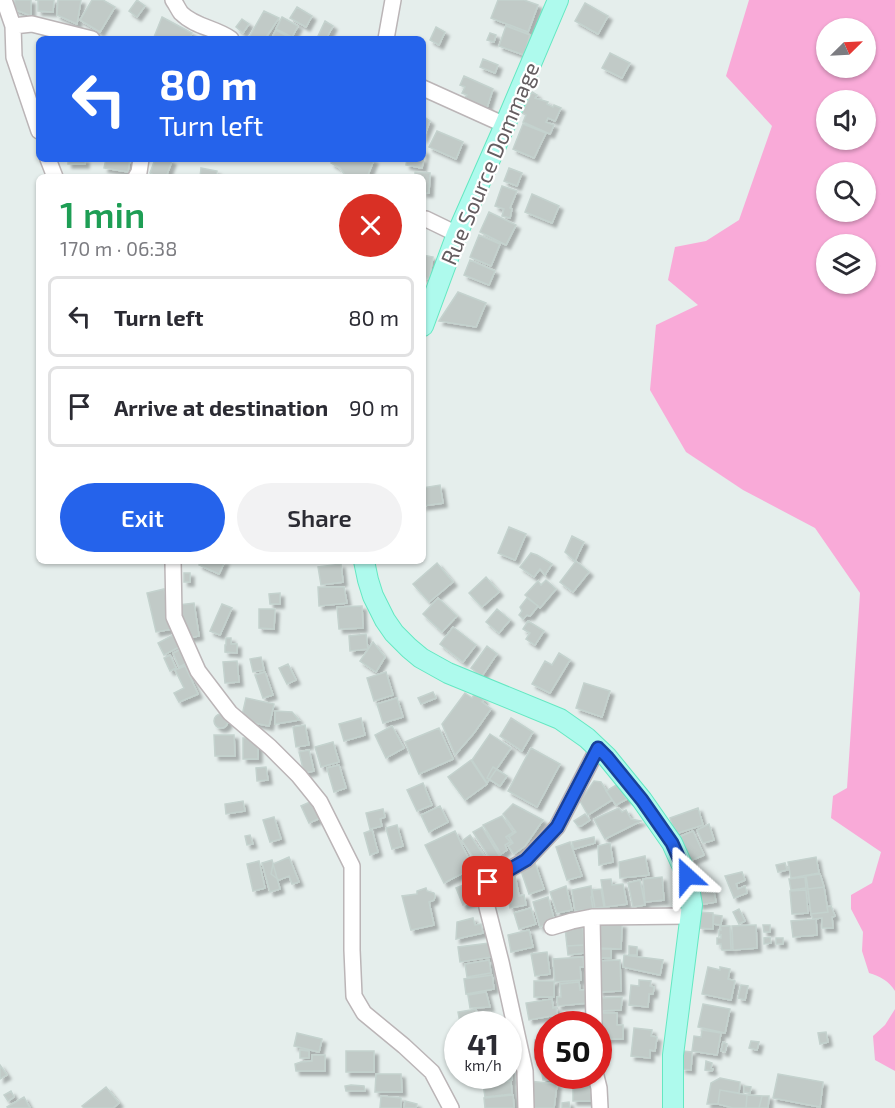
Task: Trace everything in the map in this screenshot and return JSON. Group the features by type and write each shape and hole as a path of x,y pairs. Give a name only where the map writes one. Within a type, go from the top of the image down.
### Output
{"main road":[{"name":"Rue Source Dommage","path":"426,318 457,234 558,0"},
{"path":"365,564 373,596 385,620 409,648 421,658 448,673 560,719 607,757 642,800 672,843 687,876 692,904 673,1055 673,1108"}],"street":[{"path":"4,0 13,26 7,58 36,124"},
{"path":"173,0 182,13 198,24 226,36"},
{"path":"387,36 393,0"},
{"path":"13,26 33,24 80,36"},
{"path":"426,89 506,125"},
{"path":"426,219 457,234"},
{"path":"173,564 174,617 198,671 230,713 270,747 299,776 320,802 352,867 354,996 364,1013 432,1072 451,1108"},
{"path":"526,1108 525,1071 487,907 488,882 526,860 557,827 598,748"},
{"path":"552,927 592,917 690,916"},
{"path":"592,917 594,1011"},
{"path":"598,1089 600,1108"}],"shaded area":[{"path":"749,0 895,0 895,991 884,979 869,973 862,951 863,932 851,909 851,895 872,883 881,852 831,818 833,796 847,788 860,593 815,528 743,490 686,452 650,390 656,325 698,305 668,280 675,247 706,241 739,220 772,126 726,76"},
{"path":"895,1009 895,1071 875,1060 873,1036 885,1025"}],"building":[{"path":"15,0 31,0 31,16 14,9"},
{"path":"38,0 54,0 53,12 38,11"},
{"path":"58,0 81,0 77,24 57,15"},
{"path":"92,0 103,0 115,7 100,32 80,20"},
{"path":"137,0 145,6 137,17 129,11"},
{"path":"498,0 524,0 538,5 528,32 491,18"},
{"path":"585,3 608,16 598,34 575,21"},
{"path":"297,7 312,16 306,27 290,18"},
{"path":"264,11 279,18 267,36 250,36"},
{"path":"162,17 192,33 190,36 154,36"},
{"path":"282,17 298,26 293,36 276,29"},
{"path":"242,19 249,24 243,33 236,27"},
{"path":"325,21 333,26 328,36 318,36"},
{"path":"506,26 530,35 524,55 499,46"},
{"path":"436,27 445,32 439,45 430,40"},
{"path":"276,30 287,36 273,36"},
{"path":"490,33 496,35 494,42 487,40"},
{"path":"610,53 630,63 622,78 602,68"},
{"path":"483,59 498,65 495,73 480,67"},
{"path":"464,76 493,89 487,108 481,105 479,109 464,99 467,95 462,93 465,87 460,85"},
{"path":"532,92 537,95 535,98 548,102 547,104 553,107 554,105 561,108 555,121 548,118 546,122 554,125 550,134 523,122 526,115 522,113"},
{"path":"426,118 430,121 426,131"},
{"path":"523,124 546,133 534,158 513,149"},
{"path":"437,131 463,142 456,159 429,147"},
{"path":"68,162 85,162 85,164 68,164"},
{"path":"105,162 130,162 128,172 104,168"},
{"path":"154,162 172,162 167,174 150,173"},
{"path":"373,162 368,174 344,174 340,168 331,163"},
{"path":"406,162 423,162 422,168 406,165"},
{"path":"201,168 217,171 216,174 200,174"},
{"path":"509,168 522,173 517,186 504,181"},
{"path":"415,172 430,173 429,193 426,193 426,174 415,174"},
{"path":"502,186 517,191 510,208 512,209 510,218 502,216 504,209 495,206"},
{"path":"532,194 559,206 552,223 525,212"},
{"path":"489,212 516,225 506,245 480,232"},
{"path":"479,235 500,244 491,266 470,257"},
{"path":"426,256 433,257 429,279 426,278"},
{"path":"470,260 495,271 489,285 464,275"},
{"path":"458,292 486,303 476,327 439,321"},
{"path":"440,485 443,503 426,506 426,487"},
{"path":"509,527 526,534 515,560 498,553"},
{"path":"572,536 584,542 575,561 565,552"},
{"path":"531,553 552,564 545,575 540,569 534,577 520,567"},
{"path":"576,561 589,572 573,592 560,582"},
{"path":"437,563 453,582 429,602 413,584"},
{"path":"200,564 224,564 219,574"},
{"path":"341,564 343,582 321,585 318,567"},
{"path":"184,573 190,573 190,582 184,582"},
{"path":"486,577 499,592 482,607 469,593"},
{"path":"546,580 556,589 540,608 525,595 538,581 541,585"},
{"path":"318,587 344,587 347,603 319,606"},
{"path":"164,589 173,629 156,632 147,593"},
{"path":"280,593 280,604 270,604 269,594"},
{"path":"438,598 457,616 442,632 423,614"},
{"path":"527,598 538,606 530,616 527,615 523,619 519,615 522,611 520,607"},
{"path":"194,603 199,636 188,638 179,605"},
{"path":"222,604 232,608 220,635 210,631"},
{"path":"362,606 363,628 339,629 337,607"},
{"path":"259,609 275,609 274,629 259,628"},
{"path":"497,609 510,620 499,633 486,622"},
{"path":"528,621 544,631 535,645 526,639 530,633 523,629"},
{"path":"453,627 476,645 463,662 440,644"},
{"path":"366,634 368,649 350,651 349,636"},
{"path":"173,635 179,647 164,655 158,643"},
{"path":"226,638 231,638 231,644 237,644 237,653 225,652"},
{"path":"373,642 385,657 376,672 360,661"},
{"path":"487,646 497,654 482,676 471,668"},
{"path":"181,649 187,663 179,667 173,653"},
{"path":"559,653 570,660 550,693 532,684 545,661 552,665"},
{"path":"170,655 176,668 170,671 164,658"},
{"path":"261,657 264,670 253,672 250,659"},
{"path":"237,661 239,682 225,683 223,662"},
{"path":"288,664 296,680 287,684 279,668"},
{"path":"185,666 198,694 179,702 174,693 184,688 175,670"},
{"path":"265,672 273,695 263,698 255,675"},
{"path":"386,672 393,695 374,701 367,678"},
{"path":"584,683 610,691 602,717 576,708"},
{"path":"433,692 436,698 421,704 418,698"},
{"path":"465,693 472,698 475,693 491,709 455,755 442,724"},
{"path":"246,698 274,704 269,726 241,720"},
{"path":"397,698 403,717 383,723 377,704"},
{"path":"275,711 292,712 299,720 275,724"},
{"path":"218,714 224,714 228,721 224,728 218,728 214,724 214,718"},
{"path":"361,718 365,735 344,741 339,724"},
{"path":"511,718 533,732 522,751 500,736"},
{"path":"305,725 309,745 296,747 293,727"},
{"path":"392,726 404,748 386,758 375,735"},
{"path":"439,728 453,759 419,774 405,742"},
{"path":"490,734 511,748 487,783 472,760"},
{"path":"214,735 234,735 235,756 215,756"},
{"path":"243,738 258,738 258,759 243,759"},
{"path":"333,742 339,762 321,767 315,747"},
{"path":"531,748 560,764 537,807 508,791"},
{"path":"309,750 314,771 304,773 299,752"},
{"path":"471,760 487,784 465,800 448,777"},
{"path":"339,765 346,788 334,792 327,768"},
{"path":"266,767 268,780 257,781 256,768"},
{"path":"493,767 507,776 500,786 487,778"},
{"path":"594,781 601,782 612,800 588,815 580,801"},
{"path":"423,783 432,805 417,811 407,790"},
{"path":"618,784 627,799 616,805 606,791"},
{"path":"317,799 325,816 309,823 301,806"},
{"path":"243,801 245,811 226,814 225,804"},
{"path":"513,804 543,820 525,846 514,854 508,846 513,843 509,837 516,832 503,814"},
{"path":"440,806 448,822 429,832 421,815"},
{"path":"619,808 622,812 626,810 631,819 641,821 605,839 594,819"},
{"path":"698,808 703,825 675,834 670,818"},
{"path":"383,809 385,817 380,819 382,826 370,829 366,813"},
{"path":"585,814 590,820 578,826 574,821"},
{"path":"502,816 513,832 506,837 510,842 505,845 507,850 501,854 483,825"},
{"path":"274,817 281,839 270,842 263,820"},
{"path":"709,824 714,840 703,843 697,830"},
{"path":"397,825 403,846 392,849 386,828"},
{"path":"482,827 502,860 494,865 473,832"},
{"path":"372,830 378,852 370,855 364,833"},
{"path":"455,831 473,868 444,883 425,845"},
{"path":"693,831 704,855 690,861 679,837"},
{"path":"250,835 253,844 247,845 245,836"},
{"path":"470,835 490,864 482,870 462,841"},
{"path":"594,837 595,843 574,849 572,842"},
{"path":"570,842 582,876 567,880 556,847"},
{"path":"610,843 613,862 599,865 598,846"},
{"path":"645,856 649,875 620,878 619,862"},
{"path":"289,857 299,882 292,884 289,876 279,880 271,874 273,864"},
{"path":"816,857 819,873 791,878 788,862"},
{"path":"272,860 280,889 270,892 262,863"},
{"path":"259,861 265,888 253,891 247,864"},
{"path":"535,863 544,889 529,894 520,868"},
{"path":"785,863 787,870 778,872 776,865"},
{"path":"742,872 745,880 736,884 738,889 745,886 747,893 734,898 725,876"},
{"path":"820,874 824,887 808,889 806,876"},
{"path":"515,876 519,896 524,895 526,905 510,908 504,879"},
{"path":"662,877 664,900 645,902 643,879"},
{"path":"805,877 806,888 791,890 789,879"},
{"path":"611,879 612,885 623,884 627,904 605,907 601,880"},
{"path":"640,880 645,905 633,907 628,883"},
{"path":"480,883 486,897 463,905 456,888 466,884 468,888"},
{"path":"566,886 572,910 557,913 550,892"},
{"path":"591,886 593,909 575,911 572,890"},
{"path":"713,887 716,902 699,905 696,891"},
{"path":"824,887 828,912 811,914 808,889"},
{"path":"426,888 435,896 434,900 429,902 434,925 411,930 402,896 417,894 417,891"},
{"path":"601,889 604,907 595,908 592,890"},
{"path":"806,890 808,913 792,914 790,891"},
{"path":"548,897 555,922 540,927 533,902"},
{"path":"831,906 835,916 832,917 833,928 822,928 822,918 813,919 811,914 828,912 827,907"},
{"path":"531,908 536,924 519,929 514,913"},
{"path":"739,909 745,921 739,924 733,912"},
{"path":"700,912 713,913 713,929 700,928"},
{"path":"714,915 722,916 721,925 713,924"},
{"path":"473,918 475,925 481,924 483,933 456,939 457,922"},
{"path":"816,919 817,935 793,937 791,921"},
{"path":"599,923 622,924 621,949 598,948"},
{"path":"756,925 757,948 733,950 732,926"},
{"path":"763,925 770,925 770,932 764,932"},
{"path":"583,926 584,945 567,946 565,928"},
{"path":"720,926 730,926 731,950 722,950 721,944 717,944 717,938 721,938 721,935 719,936"},
{"path":"529,930 533,947 511,952 508,935"},
{"path":"770,937 771,943 764,944 764,938"},
{"path":"776,938 783,938 783,944 776,944"},
{"path":"489,943 492,957 460,962 458,947"},
{"path":"584,945 584,953 568,955 567,946"},
{"path":"629,946 637,947 637,955 629,955"},
{"path":"598,949 611,949 611,958 598,958"},
{"path":"547,952 550,974 535,976 531,954"},
{"path":"624,955 663,960 660,975 623,967"},
{"path":"583,957 584,967 580,967 581,980 555,982 553,959"},
{"path":"489,960 491,973 467,977 465,964"},
{"path":"620,960 621,991 599,992 598,961"},
{"path":"708,967 720,970 720,967 730,969 728,979 735,981 731,1000 702,994"},
{"path":"492,975 494,989 466,994 464,979"},
{"path":"639,980 651,981 650,986 654,987 653,994 649,994 648,1007 629,1005 631,985 639,986"},
{"path":"534,981 554,981 554,997 534,997"},
{"path":"579,982 580,990 586,990 587,1003 558,1006 557,997 561,997 560,984"},
{"path":"741,985 748,986 745,1000 738,998"},
{"path":"486,992 490,1007 470,1008 468,995"},
{"path":"622,997 621,1010 598,1011 599,998"},
{"path":"552,999 553,1008 556,1007 556,1011 534,1011 534,1019 529,1020 526,1003"},
{"path":"703,1004 730,1009 725,1033 698,1027"},
{"path":"612,1013 617,1013 617,1025 623,1025 623,1039 612,1039"},
{"path":"634,1028 652,1030 651,1036 657,1037 655,1051 650,1050 650,1058 631,1056"},
{"path":"702,1030 721,1033 717,1055 692,1051 694,1036 701,1037"},
{"path":"826,1032 828,1042 820,1044 818,1033"},
{"path":"297,1033 322,1039 319,1052 294,1046"},
{"path":"751,1041 759,1042 757,1050 749,1048"},
{"path":"723,1042 727,1044 725,1052 721,1051"},
{"path":"300,1050 309,1051 309,1058 300,1058"},
{"path":"346,1051 374,1051 374,1072 346,1072"},
{"path":"682,1051 692,1052 691,1070 682,1069"},
{"path":"312,1055 325,1055 325,1071 296,1071 295,1064 312,1061"},
{"path":"706,1061 712,1063 712,1071 705,1070"},
{"path":"0,1065 7,1075 0,1079"},
{"path":"376,1074 401,1074 402,1092 375,1092"},
{"path":"778,1074 823,1082 820,1107 773,1098"},
{"path":"720,1078 740,1082 739,1093 720,1090 718,1104 707,1104 711,1083"},
{"path":"528,1081 534,1082 534,1089 556,1089 554,1108 532,1106"},
{"path":"345,1086 364,1086 365,1091 346,1091"},
{"path":"744,1086 751,1087 750,1093 744,1092"},
{"path":"106,1087 119,1103 113,1108 84,1108 82,1106"},
{"path":"484,1089 512,1089 512,1094 485,1097"},
{"path":"573,1089 594,1089 595,1101 573,1101"},
{"path":"720,1090 747,1095 746,1108 733,1108 718,1104"},
{"path":"11,1091 14,1097 8,1101 4,1095"},
{"path":"513,1095 514,1108 485,1108 484,1098"},
{"path":"747,1095 762,1096 759,1108 746,1108"},
{"path":"381,1096 401,1098 401,1108 380,1108"},
{"path":"762,1096 769,1096 768,1108 759,1108"},
{"path":"24,1097 30,1108 7,1107"},
{"path":"405,1101 417,1104 416,1108 404,1108"},
{"path":"569,1102 570,1108 562,1108 562,1103"}],"route":[{"path":"488,882 526,860 557,827 598,748 642,800 672,843 687,876"}]}
